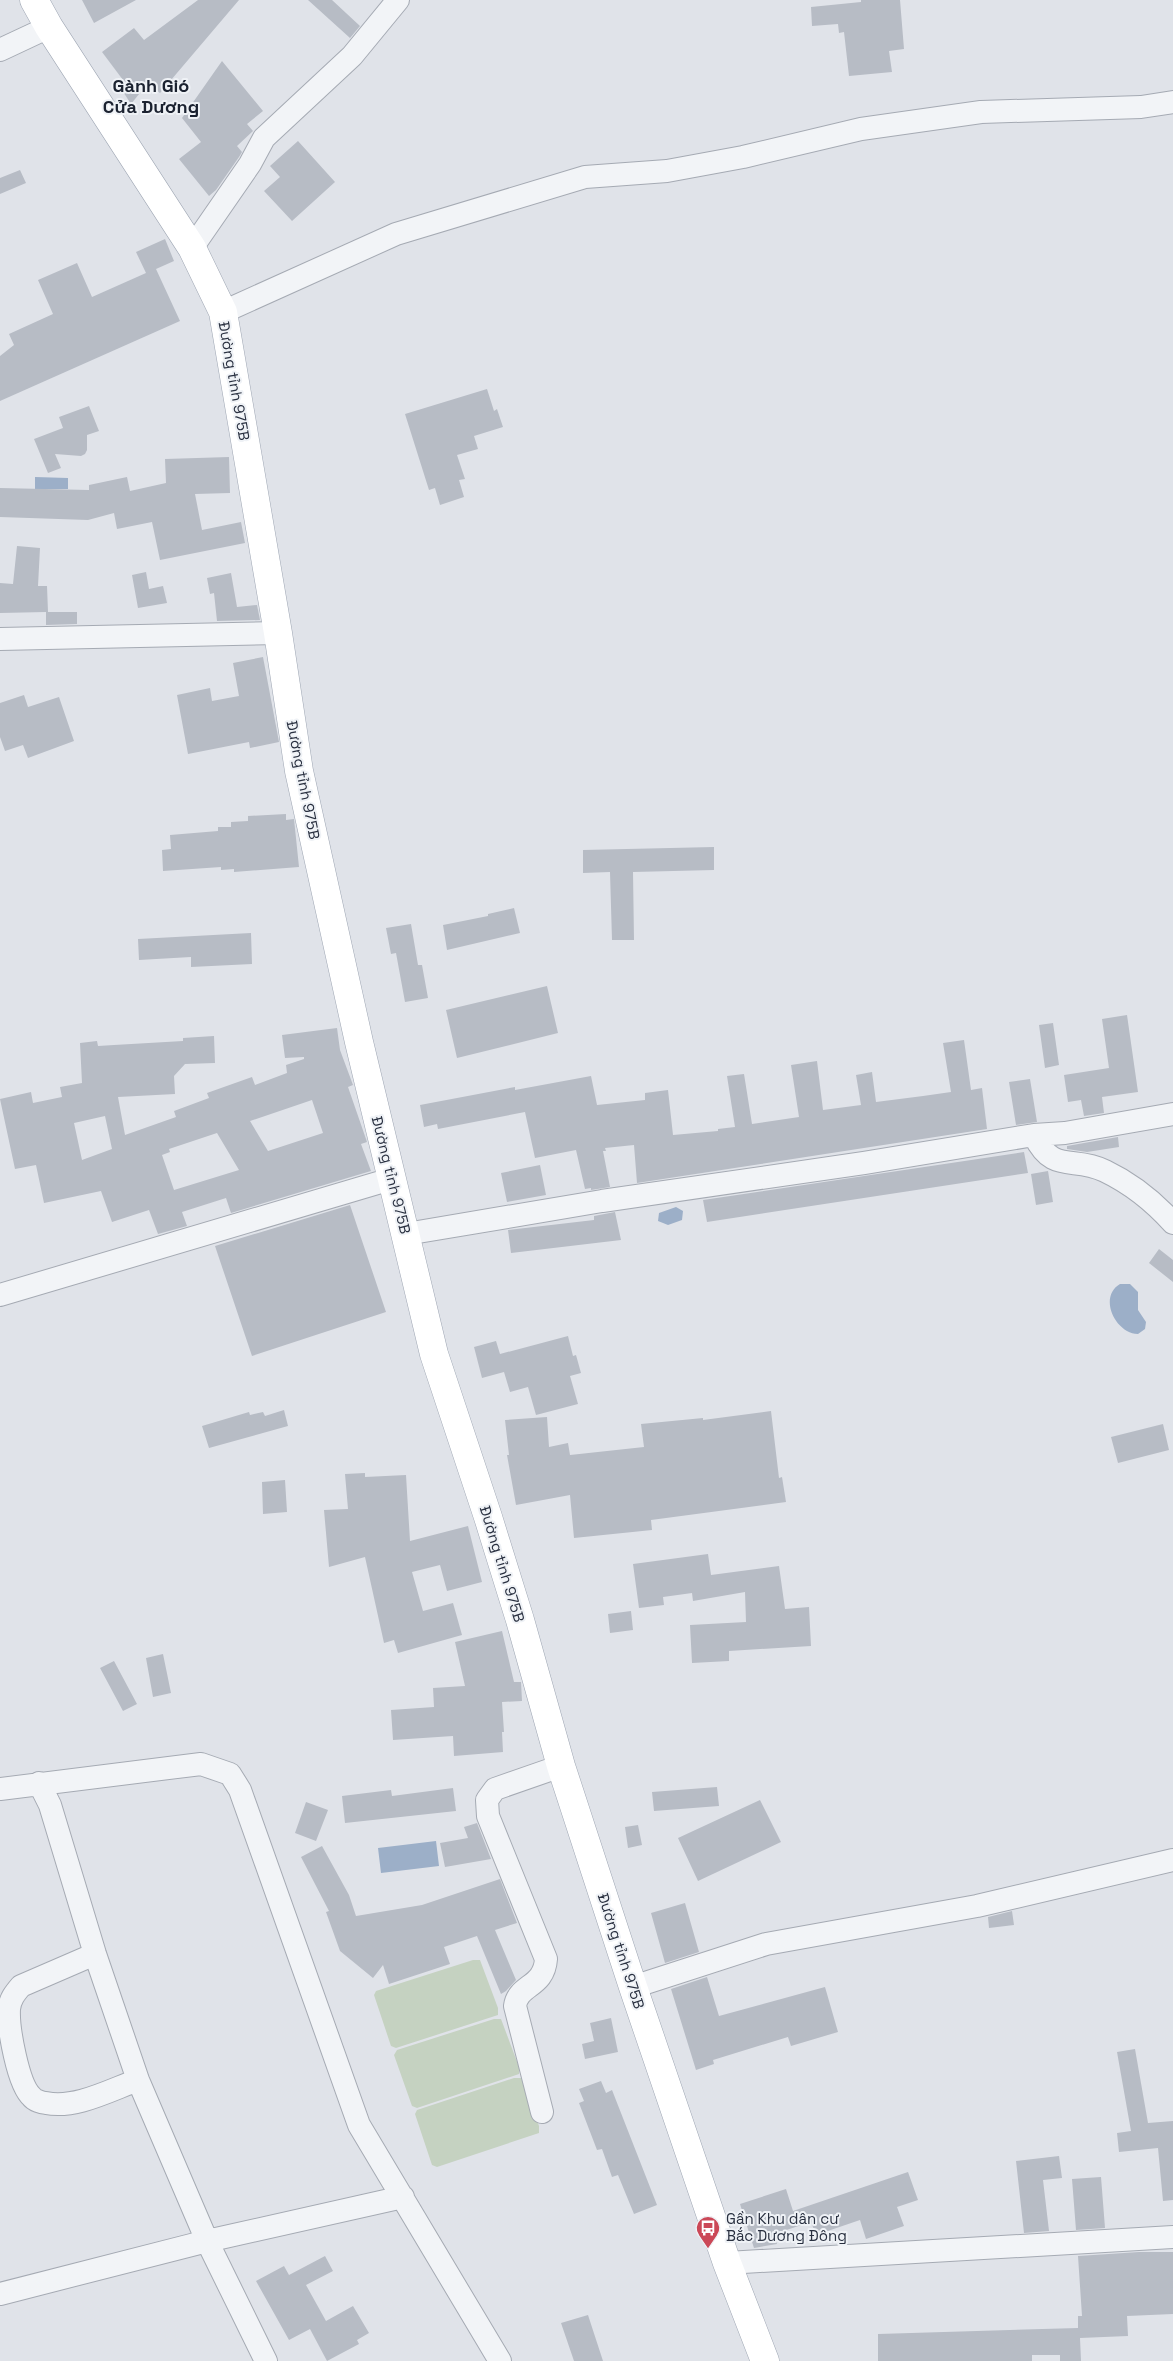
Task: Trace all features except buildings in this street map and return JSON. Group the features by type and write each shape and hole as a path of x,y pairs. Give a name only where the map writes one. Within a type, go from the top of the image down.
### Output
{"main road":[{"name":"Đường tỉnh 975B","path":"34,0 49,27 192,248 223,312 278,633 299,771 359,1042 434,1354 520,1620 561,1766 633,1987 727,2263 765,2361"}],"street":[{"path":"192,248 250,164 264,138 352,56 398,0"},
{"path":"0,50 49,27"},
{"path":"223,312 396,234 585,177 667,171 743,157 861,129 981,112 1141,107 1173,102"},
{"path":"0,639 278,633"},
{"path":"406,1234 602,1201 864,1163 1034,1135 1065,1133 1173,1114"},
{"path":"1034,1135 1042,1150 1049,1156 1061,1162 1090,1164 1107,1172 1159,1207 1173,1223"},
{"path":"0,1295 391,1179"},
{"path":"0,1789 201,1764 230,1774 240,1790 359,2125 500,2361"},
{"path":"542,2112 515,2006 520,1993 537,1982 542,1975 546,1958 488,1816 487,1800 495,1790 561,1766"},
{"path":"39,1783 50,1805 95,1954 138,2080 206,2242 266,2361"},
{"path":"633,1987 766,1944 977,1906 1173,1860"},
{"path":"95,1954 21,1986 13,1995 9,2008 10,2031 22,2080 32,2097 45,2103 61,2104 77,2102 138,2080"},
{"path":"0,2294 206,2242 403,2197"},
{"path":"727,2263 1173,2237"}],"green space":[{"path":"473,1960 480,1960 498,2008 498,2015 396,2048 391,2046 374,1995 376,1991"},
{"path":"494,2019 501,2019 519,2067 519,2074 417,2108 412,2106 394,2055 397,2050"},
{"path":"514,2078 521,2078 539,2126 539,2133 437,2167 432,2165 415,2114 417,2110"}],"water":[{"path":"35,477 68,478 68,489 35,489"},
{"path":"676,1207 683,1211 682,1220 668,1225 658,1221 659,1213"},
{"path":"1120,1284 1130,1284 1138,1292 1138,1310 1146,1322 1145,1329 1138,1334 1122,1328 1112,1314 1110,1297"},
{"path":"436,1841 439,1866 381,1873 378,1848"}],"place":[{"name":"Gần Khu dân cư Bắc Dương Đông","path":"708,2249"}],"district":[{"name":"Gành Gió Cửa Dương","path":"151,96"}]}
